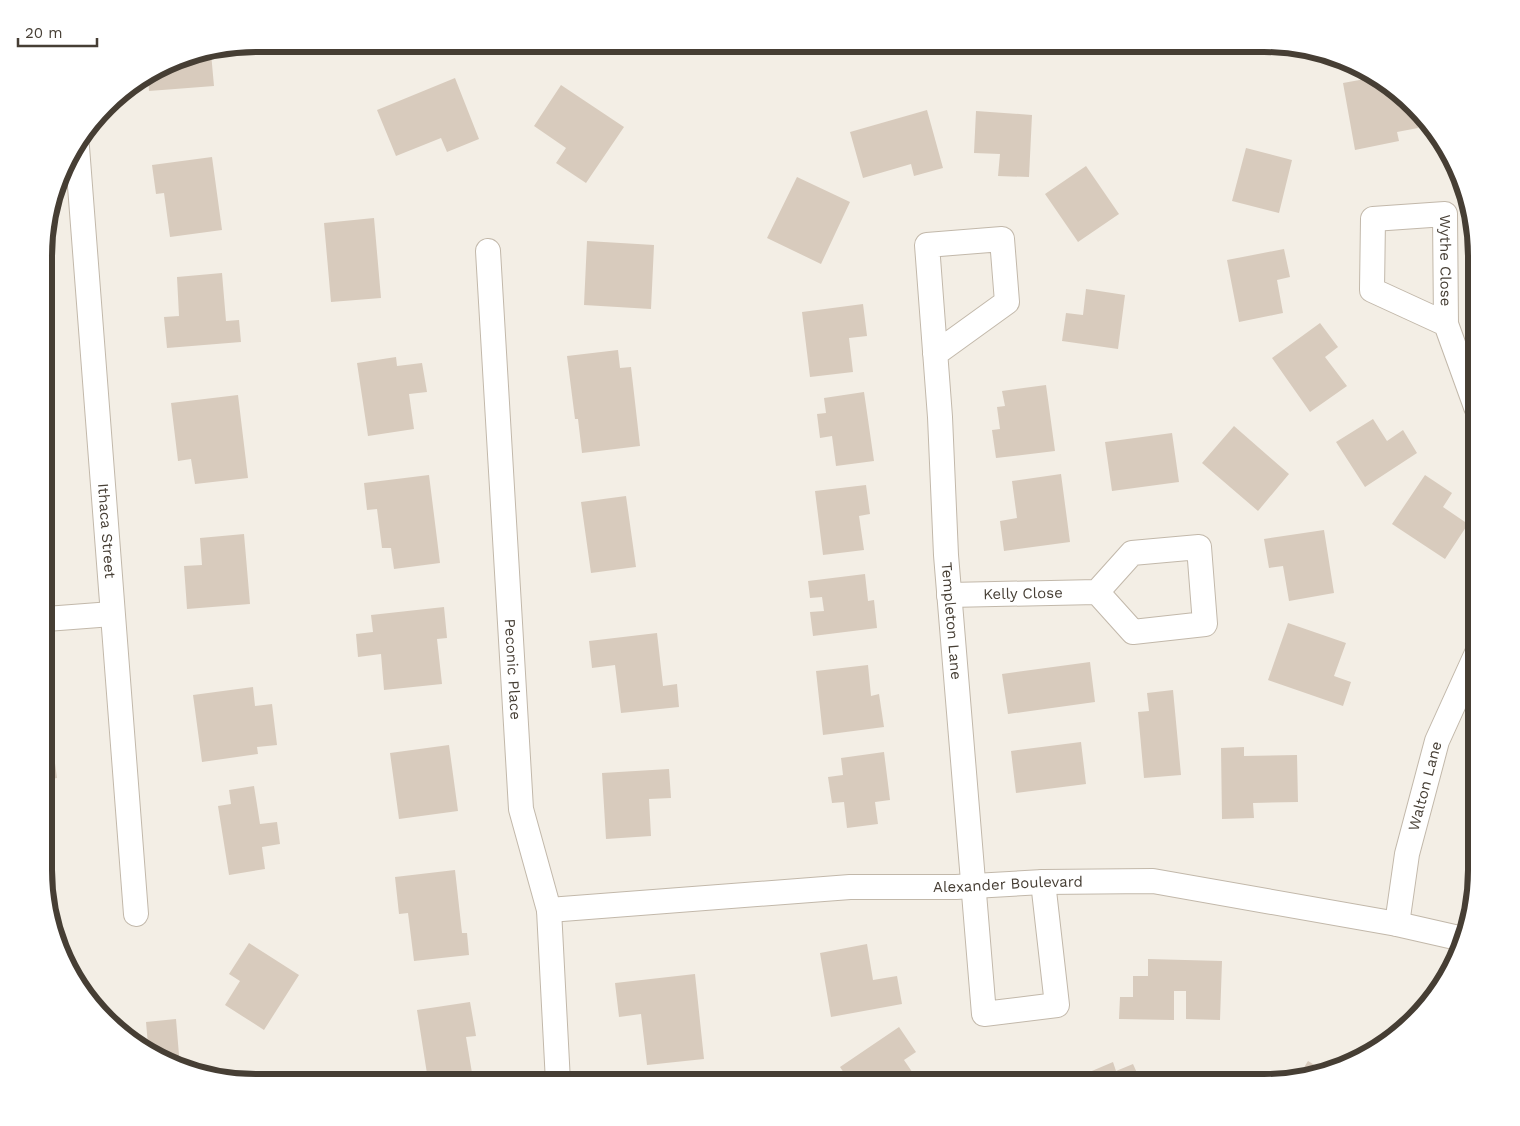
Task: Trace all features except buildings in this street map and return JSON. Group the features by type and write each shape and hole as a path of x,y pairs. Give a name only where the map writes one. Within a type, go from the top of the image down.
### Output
{"street":[{"name":"Ithaca Street","path":"78,159 136,914"},
{"name":"Wythe Close","path":"1446,324 1372,290 1373,220 1445,214 1446,324 1468,385"},
{"name":"Templeton Lane","path":"935,354 1007,302 1002,238 927,245 949,595 984,1014 1057,1005 1043,882"},
{"name":"Peconic Place","path":"488,251 521,809 550,910 558,1074"},
{"path":"1199,547 1205,624 1133,632 1097,592 1132,553 1199,547"},
{"name":"Kelly Close","path":"949,595 1097,592"},
{"path":"53,618 112,614"},
{"name":"Walton Lane","path":"1397,924 1408,854 1437,741 1468,673"},
{"name":"Alexander Boulevard","path":"550,910 850,887 1153,881 1397,924 1456,937"}]}
